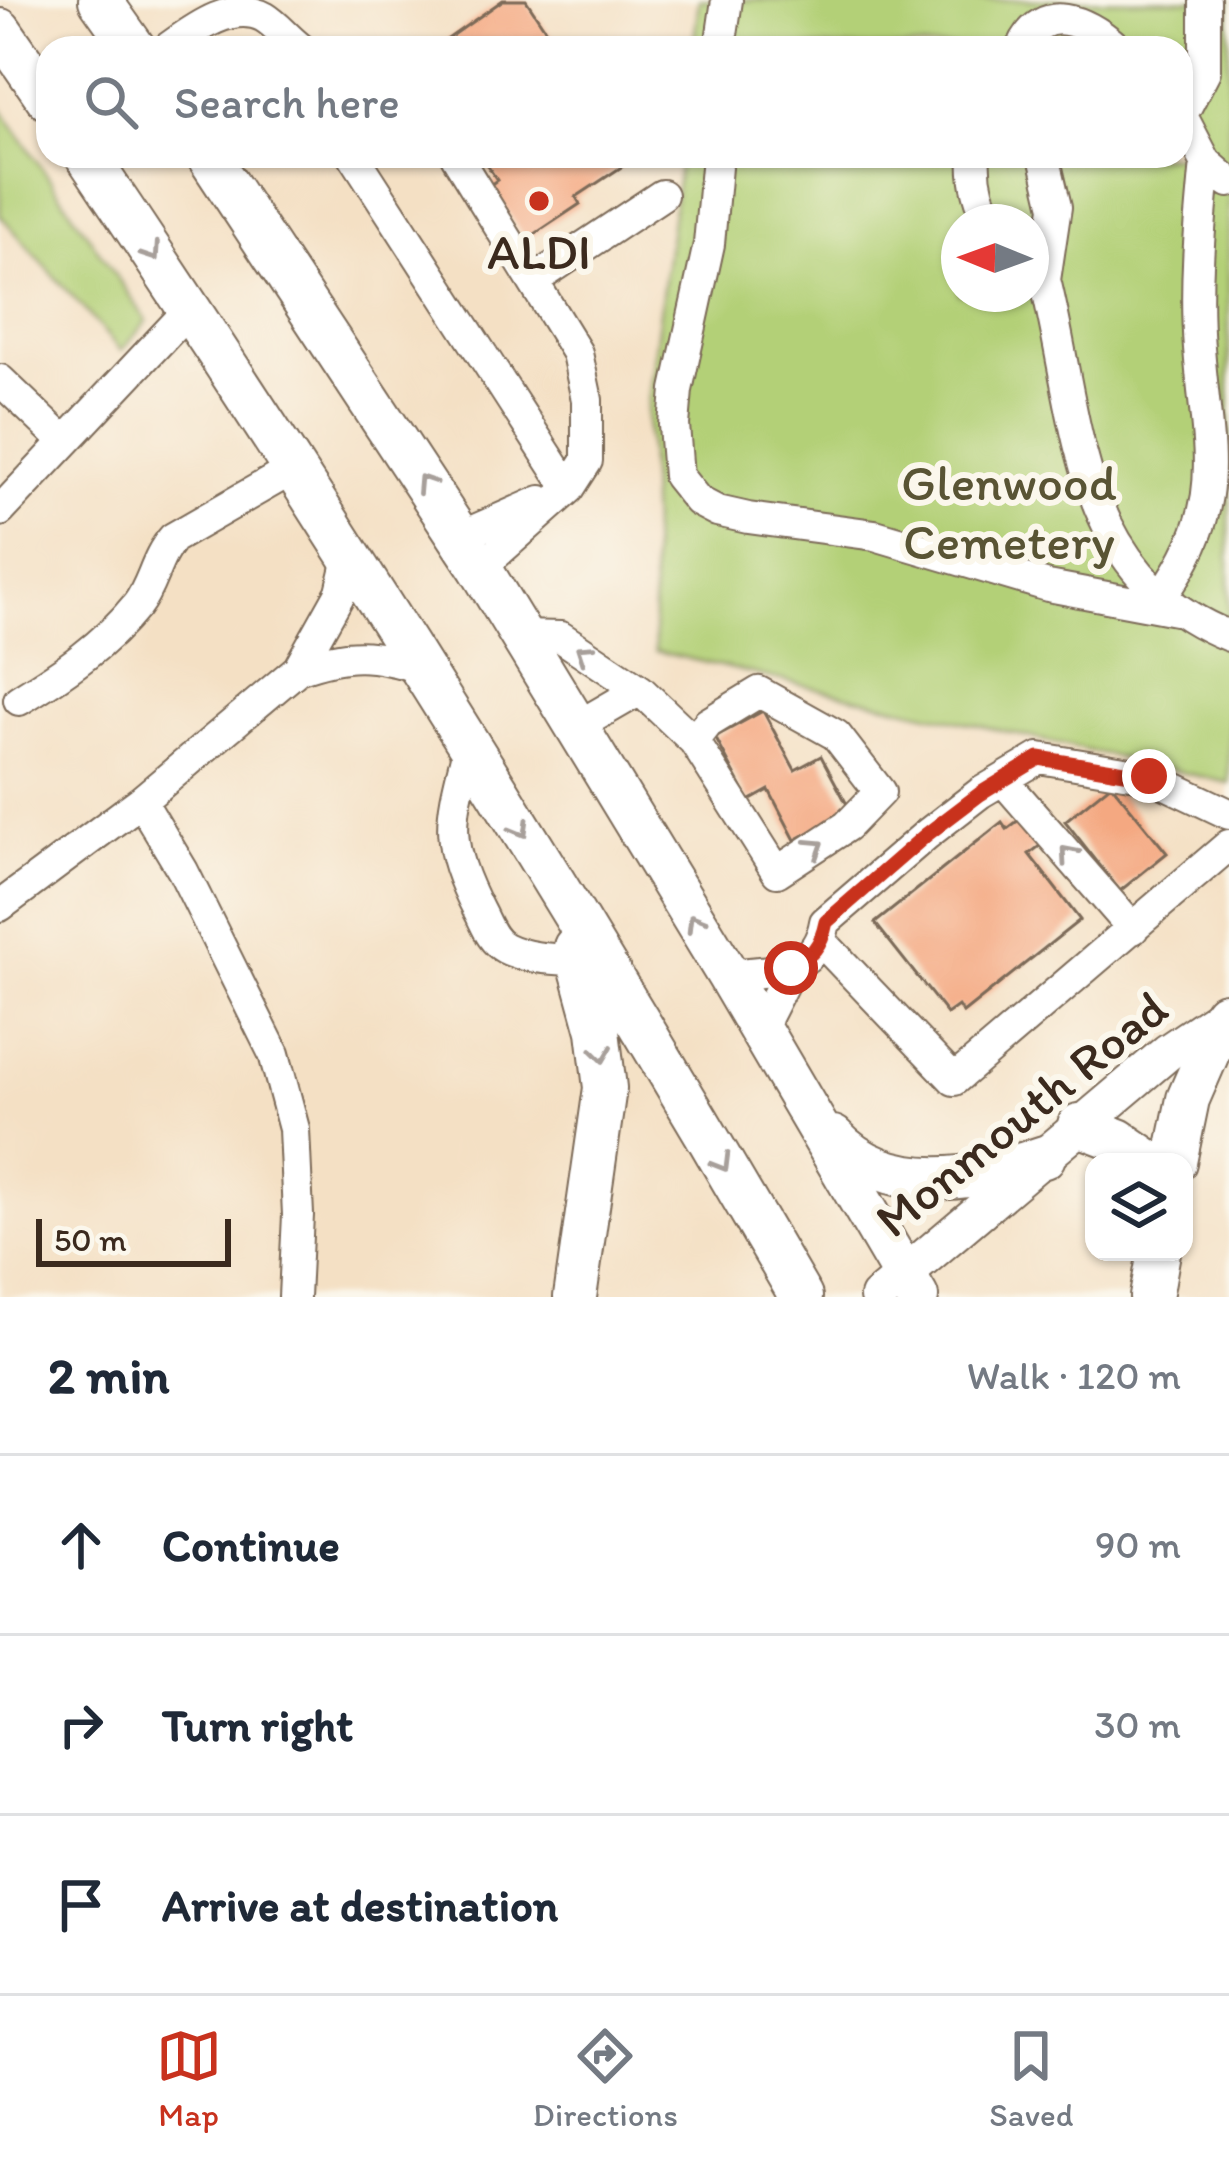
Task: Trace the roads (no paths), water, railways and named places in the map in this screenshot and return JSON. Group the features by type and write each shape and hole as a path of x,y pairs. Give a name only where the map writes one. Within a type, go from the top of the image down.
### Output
{"highway":[{"path":"100,0 126,36"},
{"path":"0,30 36,82"},
{"path":"95,168 470,741 562,900 590,961 801,1297"},
{"path":"216,168 470,552 728,975 808,1108 900,1290"},
{"path":"575,1297 605,1088 590,961"},
{"path":"1176,1153 1188,1099 1227,1012"},
{"path":"808,1108 865,1165 903,1178 974,1173 1044,1157"},
{"path":"1078,1125 1118,1140 1137,1153"},
{"path":"1151,1297 1157,1261"}],"main road":[{"name":"Monmouth Road","path":"900,1290 1078,1125 1168,1052 1227,1012"}],"street":[{"path":"722,36 727,0"},
{"path":"1193,93 1205,71 1205,0"},
{"path":"186,36 210,20 251,13 265,17 286,36"},
{"path":"1029,36 1043,20 1063,18 1103,36"},
{"path":"1169,603 1197,546 1214,477 1196,289 1218,172 1193,133"},
{"path":"362,168 568,489"},
{"path":"464,168 577,353 587,400 587,461 568,489 470,552"},
{"path":"716,168 710,244 677,390 674,425 678,476 698,501 748,518 875,535 1048,586 1169,603"},
{"path":"976,168 981,204"},
{"path":"1047,168 1056,207 1049,233"},
{"path":"534,280 662,195"},
{"path":"0,511 190,309"},
{"path":"1047,312 1072,420 1114,543 1169,603 1229,636"},
{"path":"0,380 65,442"},
{"path":"19,700 89,653 138,603 173,538 295,468"},
{"path":"0,906 141,801 298,669 336,604 350,554"},
{"path":"521,636 561,637 640,690 694,741 777,872 848,826 880,792 836,735 759,692 708,723 694,741"},
{"path":"298,669 345,654 388,658 423,669"},
{"path":"576,727 640,690"},
{"path":"470,741 452,824 456,863 465,884 500,945 521,953 590,961"},
{"path":"728,975 791,968 813,954 824,932 926,835 1039,758 1149,776 1229,814"},
{"path":"1004,780 1132,929"},
{"path":"141,801 182,871 274,1054 294,1129 298,1215 294,1297"},
{"path":"824,932 954,1080 1229,845"},
{"path":"760,1029 791,968"}],"place":[{"name":"ALDI","path":"539,201"}],"park label":[{"name":"Glenwood Cemetery","path":"1009,511"}]}
